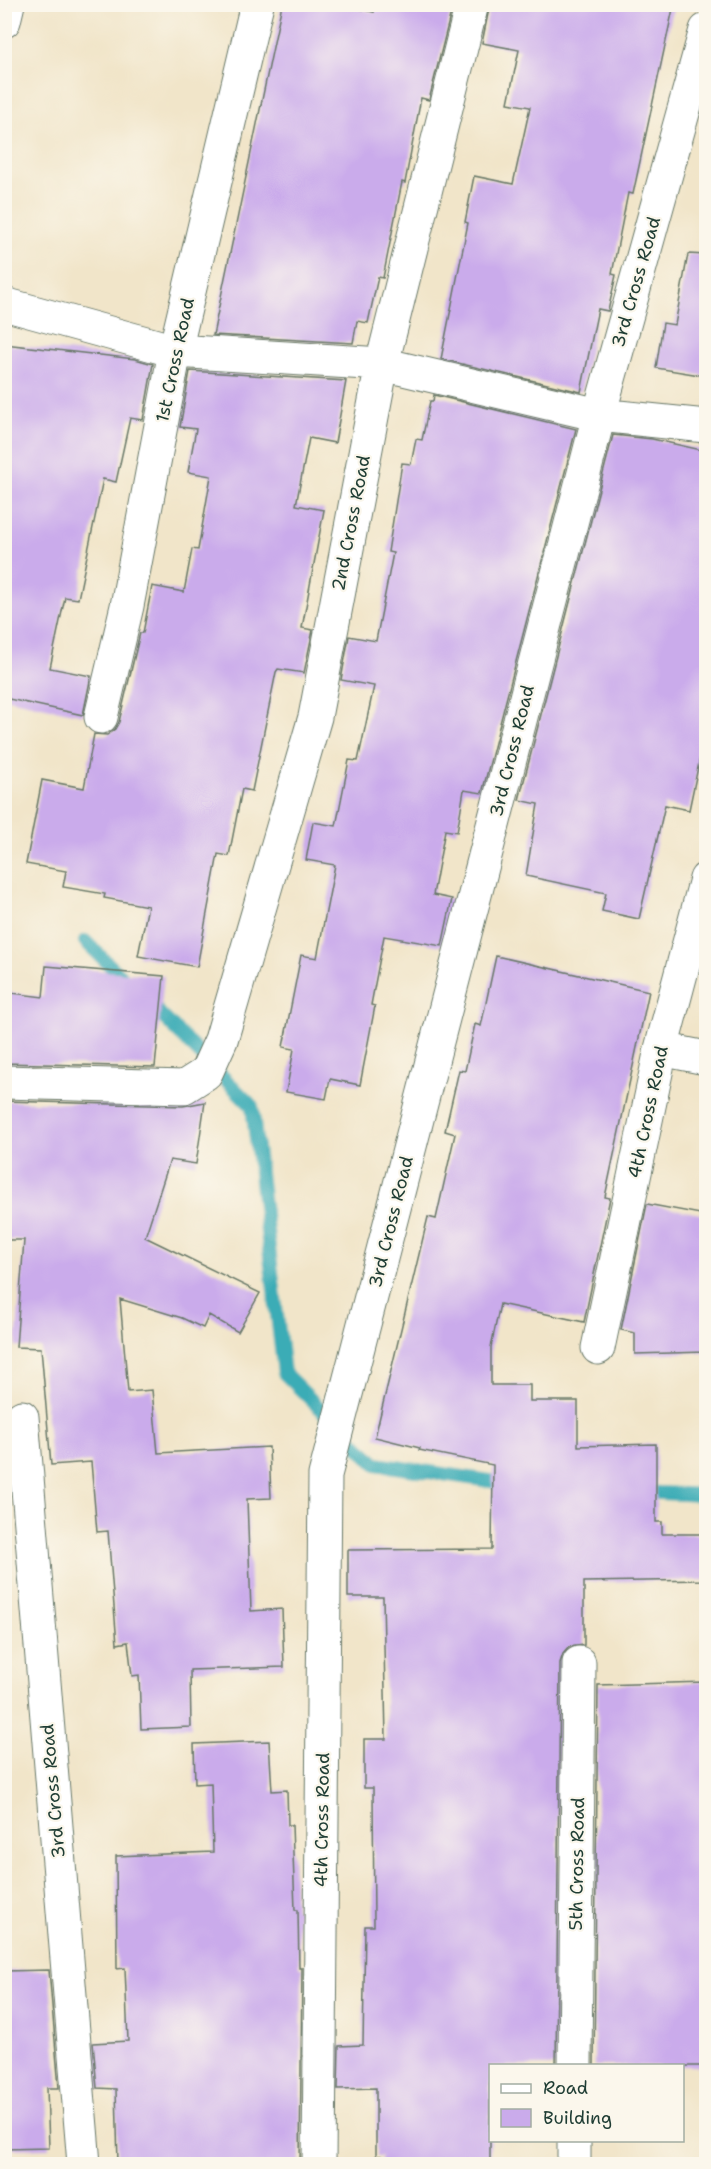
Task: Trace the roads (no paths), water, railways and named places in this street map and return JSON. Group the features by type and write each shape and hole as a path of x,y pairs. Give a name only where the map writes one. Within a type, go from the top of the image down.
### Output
{"street":[{"path":"4,21 8,4"},
{"name":"1st Cross Road","path":"101,717 127,606 175,351 257,4"},
{"name":"2nd Cross Road","path":"4,1082 184,1087 206,1073 222,1040 315,717 382,364 472,4"},
{"name":"3rd Cross Road","path":"325,1475 599,416 706,30"},
{"path":"4,304 175,351 382,364 599,416 706,426"},
{"name":"4th Cross Road","path":"598,1348 661,1049 706,879"},
{"path":"661,1049 706,1058"},
{"name":"3rd Cross Road","path":"22,1417 84,2164"},
{"name":"4th Cross Road","path":"319,2164 325,1475"},
{"name":"5th Cross Road","path":"575,2064 579,1663"},
{"path":"574,2142 574,2164"}],"waterway":[{"path":"85,941 129,984"},
{"path":"149,1003 252,1106 284,1373 376,1464 510,1484"},
{"path":"637,1492 706,1495"}]}
